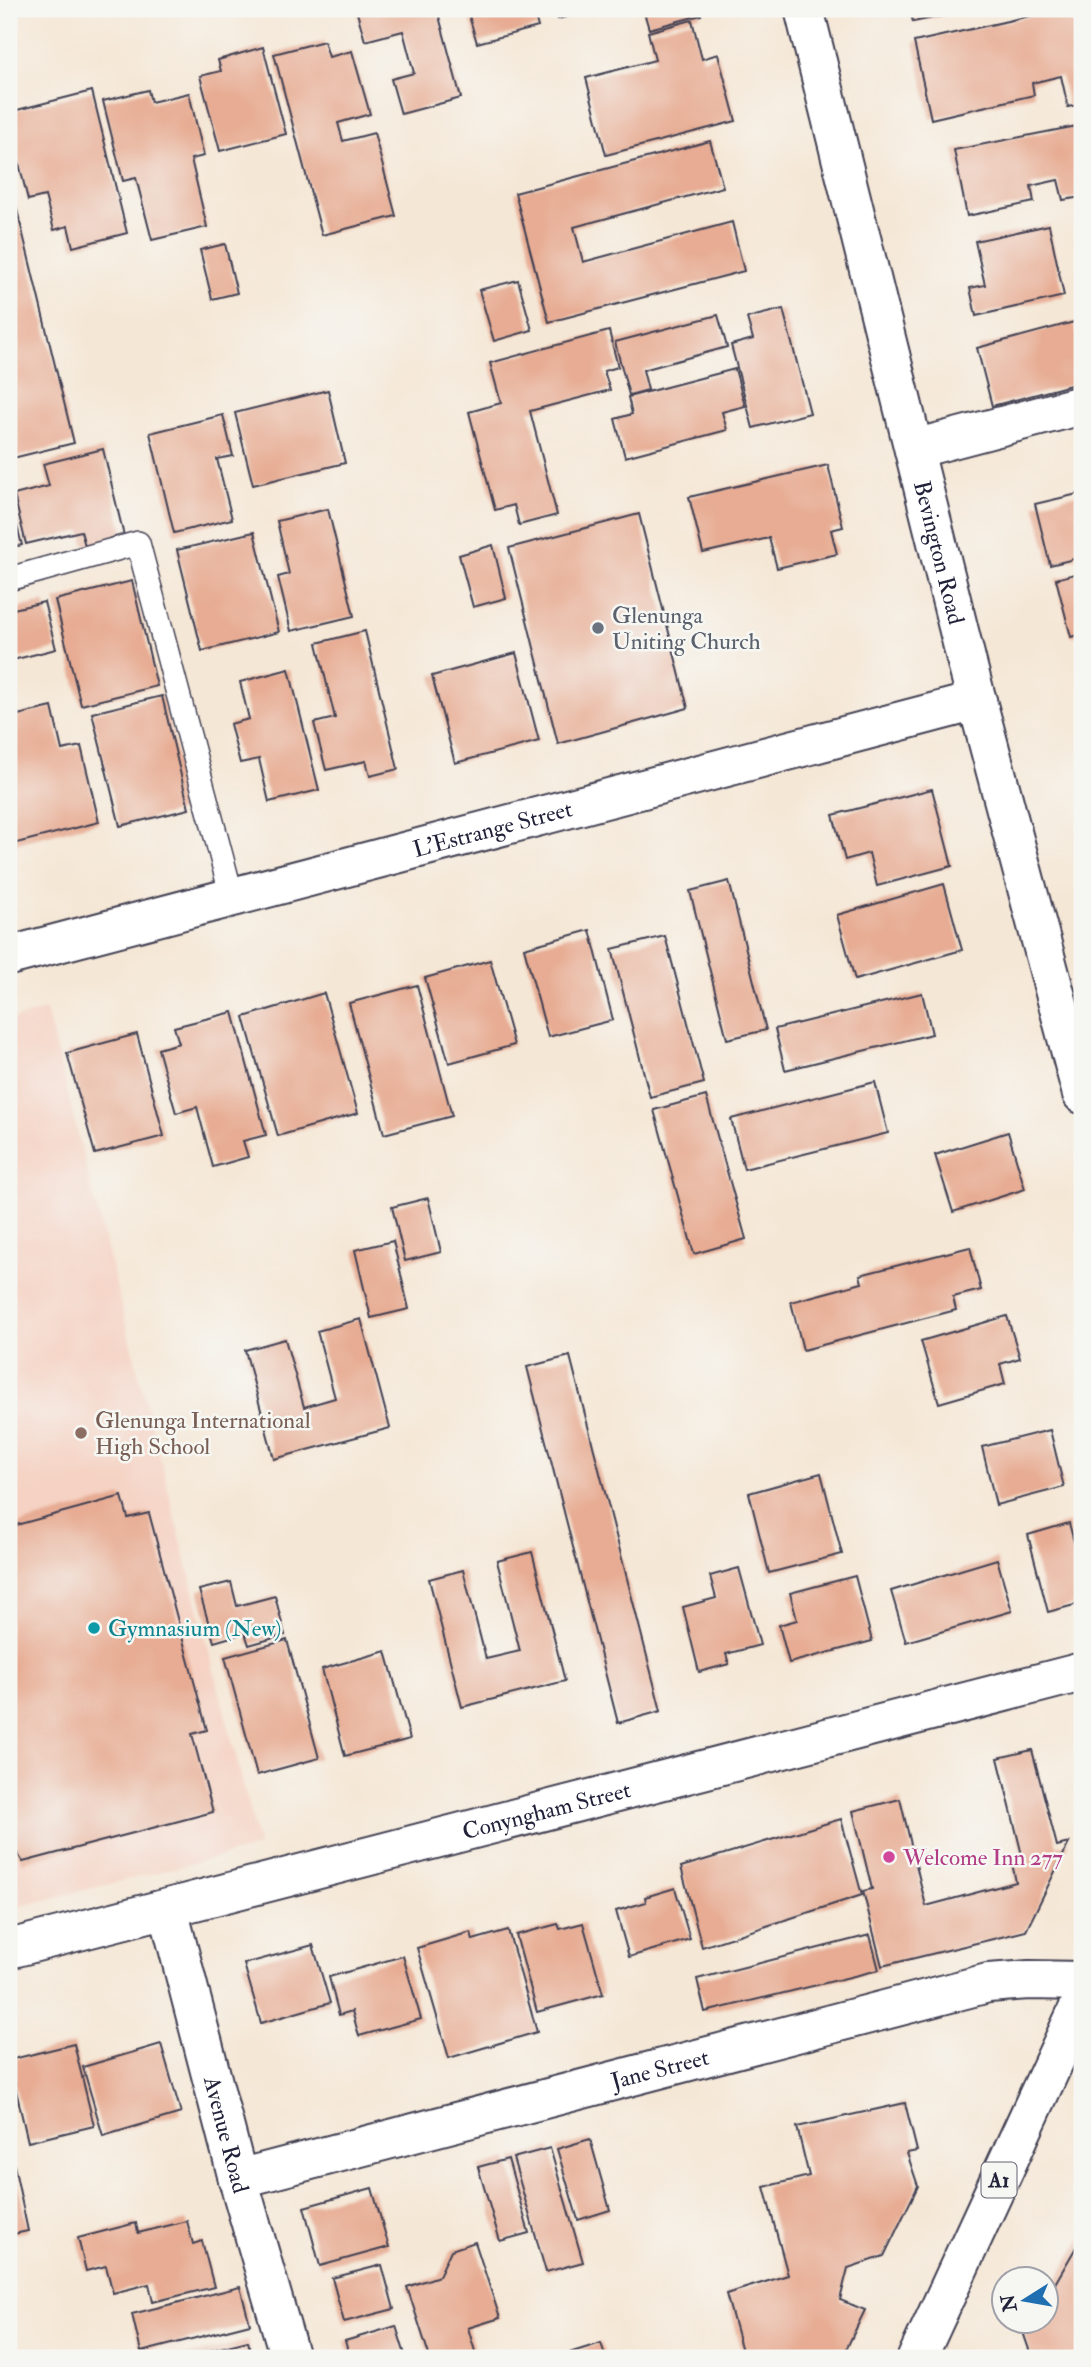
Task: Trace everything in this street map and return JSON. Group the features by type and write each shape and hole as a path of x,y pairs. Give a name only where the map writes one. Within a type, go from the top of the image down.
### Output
{"main road":[{"name":"Bevington Road","path":"804,9 977,701 1082,1094"},
{"path":"914,449 1082,405"},
{"name":"L'Estrange Street","path":"9,956 977,701"},
{"name":"Conyngham Street","path":"9,1950 1082,1672"},
{"name":"Avenue Road","path":"168,1909 238,2179 290,2358"},
{"name":"Jane Street","path":"238,2179 988,1983 1028,1980 1082,1981"},
{"name":"A1","path":"917,2358 1082,2001"}],"lane":[{"path":"9,579 138,543 232,897"}],"shaded area":[{"name":"Glenunga International High School","path":"46,1010 259,1847 9,1909 9,1020"}],"building":[{"path":"356,9 437,9 461,98 401,114 391,79 414,73 403,31 365,41"},
{"path":"467,9 533,9 538,27 477,43"},
{"path":"556,9 593,9 593,10 558,19"},
{"path":"643,9 699,9 701,15 649,29"},
{"path":"910,9 961,9 962,12 913,22"},
{"path":"1061,9 1074,9 1082,40 1082,104 1068,107 1061,76 1032,83 1034,95 931,119 914,42"},
{"path":"692,20 702,59 718,54 736,121 606,155 586,78 655,60 648,32"},
{"path":"324,41 329,57 352,51 370,114 338,123 343,141 374,133 396,216 322,235 274,54"},
{"path":"263,47 286,134 220,151 200,76 221,71 218,60"},
{"path":"148,90 151,102 189,93 204,156 191,159 207,227 152,240 136,178 123,181 103,101"},
{"path":"92,91 127,233 73,247 68,226 54,230 45,196 28,200 9,123 9,112"},
{"path":"1077,126 1082,153 1082,197 1063,200 1058,180 1031,186 1034,202 967,216 954,150"},
{"path":"710,141 723,187 574,227 583,262 732,222 744,271 549,322 515,193"},
{"path":"9,177 74,443 9,459"},
{"path":"1049,225 1064,296 976,316 970,288 985,285 975,241"},
{"path":"225,244 237,293 212,299 200,250"},
{"path":"518,280 532,330 494,341 479,290"},
{"path":"783,309 810,413 753,428 731,345 753,339 747,318"},
{"path":"718,315 727,347 643,370 648,390 629,395 615,342"},
{"path":"1074,322 1082,352 1082,382 992,406 977,348"},
{"path":"609,331 618,367 604,371 610,390 530,411 557,515 519,525 514,505 495,510 469,412 501,403 490,363"},
{"path":"735,369 745,406 722,412 727,430 625,457 615,419 632,414 628,397"},
{"path":"328,390 345,463 253,485 235,413"},
{"path":"223,415 233,456 217,459 232,519 174,533 150,433"},
{"path":"103,449 124,536 85,546 81,531 26,544 14,495 49,486 43,464"},
{"path":"828,465 843,527 831,530 837,554 777,568 769,538 703,553 689,497"},
{"path":"1082,493 1082,557 1050,565 1035,504"},
{"path":"9,496 22,545 9,548"},
{"path":"328,509 354,616 291,631 278,577 289,574 277,521"},
{"name":"Glenunga Uniting Church","path":"639,514 688,708 558,744 509,548"},
{"path":"254,532 279,632 202,651 177,550"},
{"path":"493,545 506,598 473,607 459,555"},
{"path":"1082,572 1082,634 1071,637 1056,579"},
{"path":"132,581 157,686 81,705 55,600"},
{"path":"44,602 56,649 9,661 9,610"},
{"path":"365,631 398,769 370,776 366,761 326,770 314,723 335,718 317,643"},
{"path":"516,653 539,741 455,763 432,676"},
{"path":"289,669 319,790 269,802 259,759 240,763 230,724 249,719 240,682"},
{"path":"162,696 189,809 120,826 92,713"},
{"path":"52,707 62,750 81,746 99,822 9,845 9,717"},
{"path":"932,789 952,866 877,886 869,853 845,860 833,815"},
{"path":"729,881 766,1030 727,1039 690,891"},
{"path":"944,884 962,950 855,980 837,915"},
{"path":"590,930 613,1020 548,1037 524,948"},
{"path":"665,936 704,1083 650,1097 612,949"},
{"path":"490,960 514,1045 449,1063 425,978"},
{"path":"417,985 452,1116 384,1134 349,1003"},
{"path":"324,993 358,1113 278,1136 244,1017"},
{"path":"922,993 932,1034 785,1070 775,1029"},
{"path":"233,1012 266,1135 243,1141 248,1157 213,1167 197,1107 176,1113 158,1049 179,1043 174,1027"},
{"path":"137,1034 164,1136 95,1154 67,1053"},
{"path":"875,1082 888,1133 744,1169 731,1119"},
{"path":"706,1096 746,1239 694,1254 654,1110"},
{"path":"1008,1132 1025,1189 953,1212 935,1155"},
{"path":"428,1198 441,1252 405,1261 392,1207"},
{"path":"393,1241 409,1309 371,1318 355,1250"},
{"path":"970,1247 981,1290 953,1297 956,1310 803,1350 791,1302 862,1283 860,1275"},
{"path":"1007,1316 1020,1358 1000,1364 1005,1384 939,1403 921,1341"},
{"path":"361,1319 390,1428 274,1459 245,1350 285,1339 304,1407 335,1398 317,1331"},
{"path":"570,1356 661,1711 618,1723 527,1367"},
{"path":"1050,1430 1064,1487 996,1505 982,1447"},
{"path":"821,1473 842,1554 769,1573 749,1493"},
{"name":"Gymnasium (New)","path":"122,1496 128,1518 149,1513 207,1730 192,1734 213,1812 23,1862 9,1841 9,1527"},
{"path":"1069,1523 1077,1553 1082,1552 1082,1603 1048,1612 1028,1535"},
{"path":"532,1552 565,1681 462,1707 429,1579 463,1570 486,1659 520,1651 497,1561"},
{"path":"997,1559 1012,1611 906,1642 891,1591"},
{"path":"739,1568 760,1645 726,1654 729,1664 699,1672 683,1607 716,1598 710,1576"},
{"path":"855,1576 872,1641 789,1663 779,1625 797,1620 790,1593"},
{"path":"231,1582 237,1606 275,1596 285,1635 249,1645 245,1633 214,1642 199,1590"},
{"path":"287,1640 319,1758 257,1775 225,1657"},
{"path":"386,1651 410,1739 345,1756 322,1669"},
{"name":"Welcome Inn 277","path":"1032,1750 1057,1846 1069,1843 1026,1931 882,1966 863,1891 872,1889 853,1811 900,1799 926,1906 1016,1882 1011,1859 1022,1855 998,1758"},
{"path":"841,1819 862,1895 702,1947 681,1867"},
{"path":"675,1888 690,1939 629,1957 616,1911 646,1902 645,1897"},
{"path":"583,1923 603,1994 537,2012 516,1935 558,1924 560,1929"},
{"path":"508,1930 537,2032 449,2058 417,1948 471,1932 473,1940"},
{"path":"870,1935 879,1970 705,2012 697,1979"},
{"path":"313,1945 330,2003 261,2023 244,1964"},
{"path":"403,1956 421,2019 359,2036 352,2011 339,2015 329,1977"},
{"path":"74,2044 94,2126 28,2142 9,2060"},
{"path":"161,2044 181,2113 103,2136 83,2067"},
{"path":"905,2103 917,2151 907,2153 918,2186 884,2256 848,2268 840,2300 865,2310 842,2358 744,2358 726,2294 788,2275 764,2187 809,2176 797,2127"},
{"path":"590,2139 610,2210 578,2220 557,2149"},
{"path":"550,2148 583,2262 546,2272 513,2158"},
{"path":"508,2159 529,2233 500,2241 478,2167"},
{"path":"14,2165 28,2231 9,2235 9,2166"},
{"path":"372,2188 389,2247 320,2266 304,2207"},
{"path":"187,2221 193,2244 202,2241 214,2287 153,2302 149,2284 113,2293 106,2266 86,2271 78,2238 136,2223 138,2233"},
{"path":"1082,2237 1082,2358 1032,2358 1024,2336 1060,2336 1060,2275"},
{"path":"475,2242 500,2318 468,2328 477,2358 430,2358 407,2287 439,2276 451,2250"},
{"path":"382,2265 394,2309 344,2322 332,2278"},
{"path":"240,2287 250,2324 141,2352 132,2314"},
{"path":"396,2326 406,2358 350,2358 345,2341"},
{"path":"248,2341 252,2358 183,2358 183,2357"},
{"path":"601,2343 606,2358 553,2358"}],"place":[{"name":"Glenunga Uniting Church","path":"598,628"},
{"name":"Glenunga International High School","path":"81,1433"},
{"name":"Gymnasium (New)","path":"94,1628"},
{"name":"Welcome Inn 277","path":"889,1857"}]}
